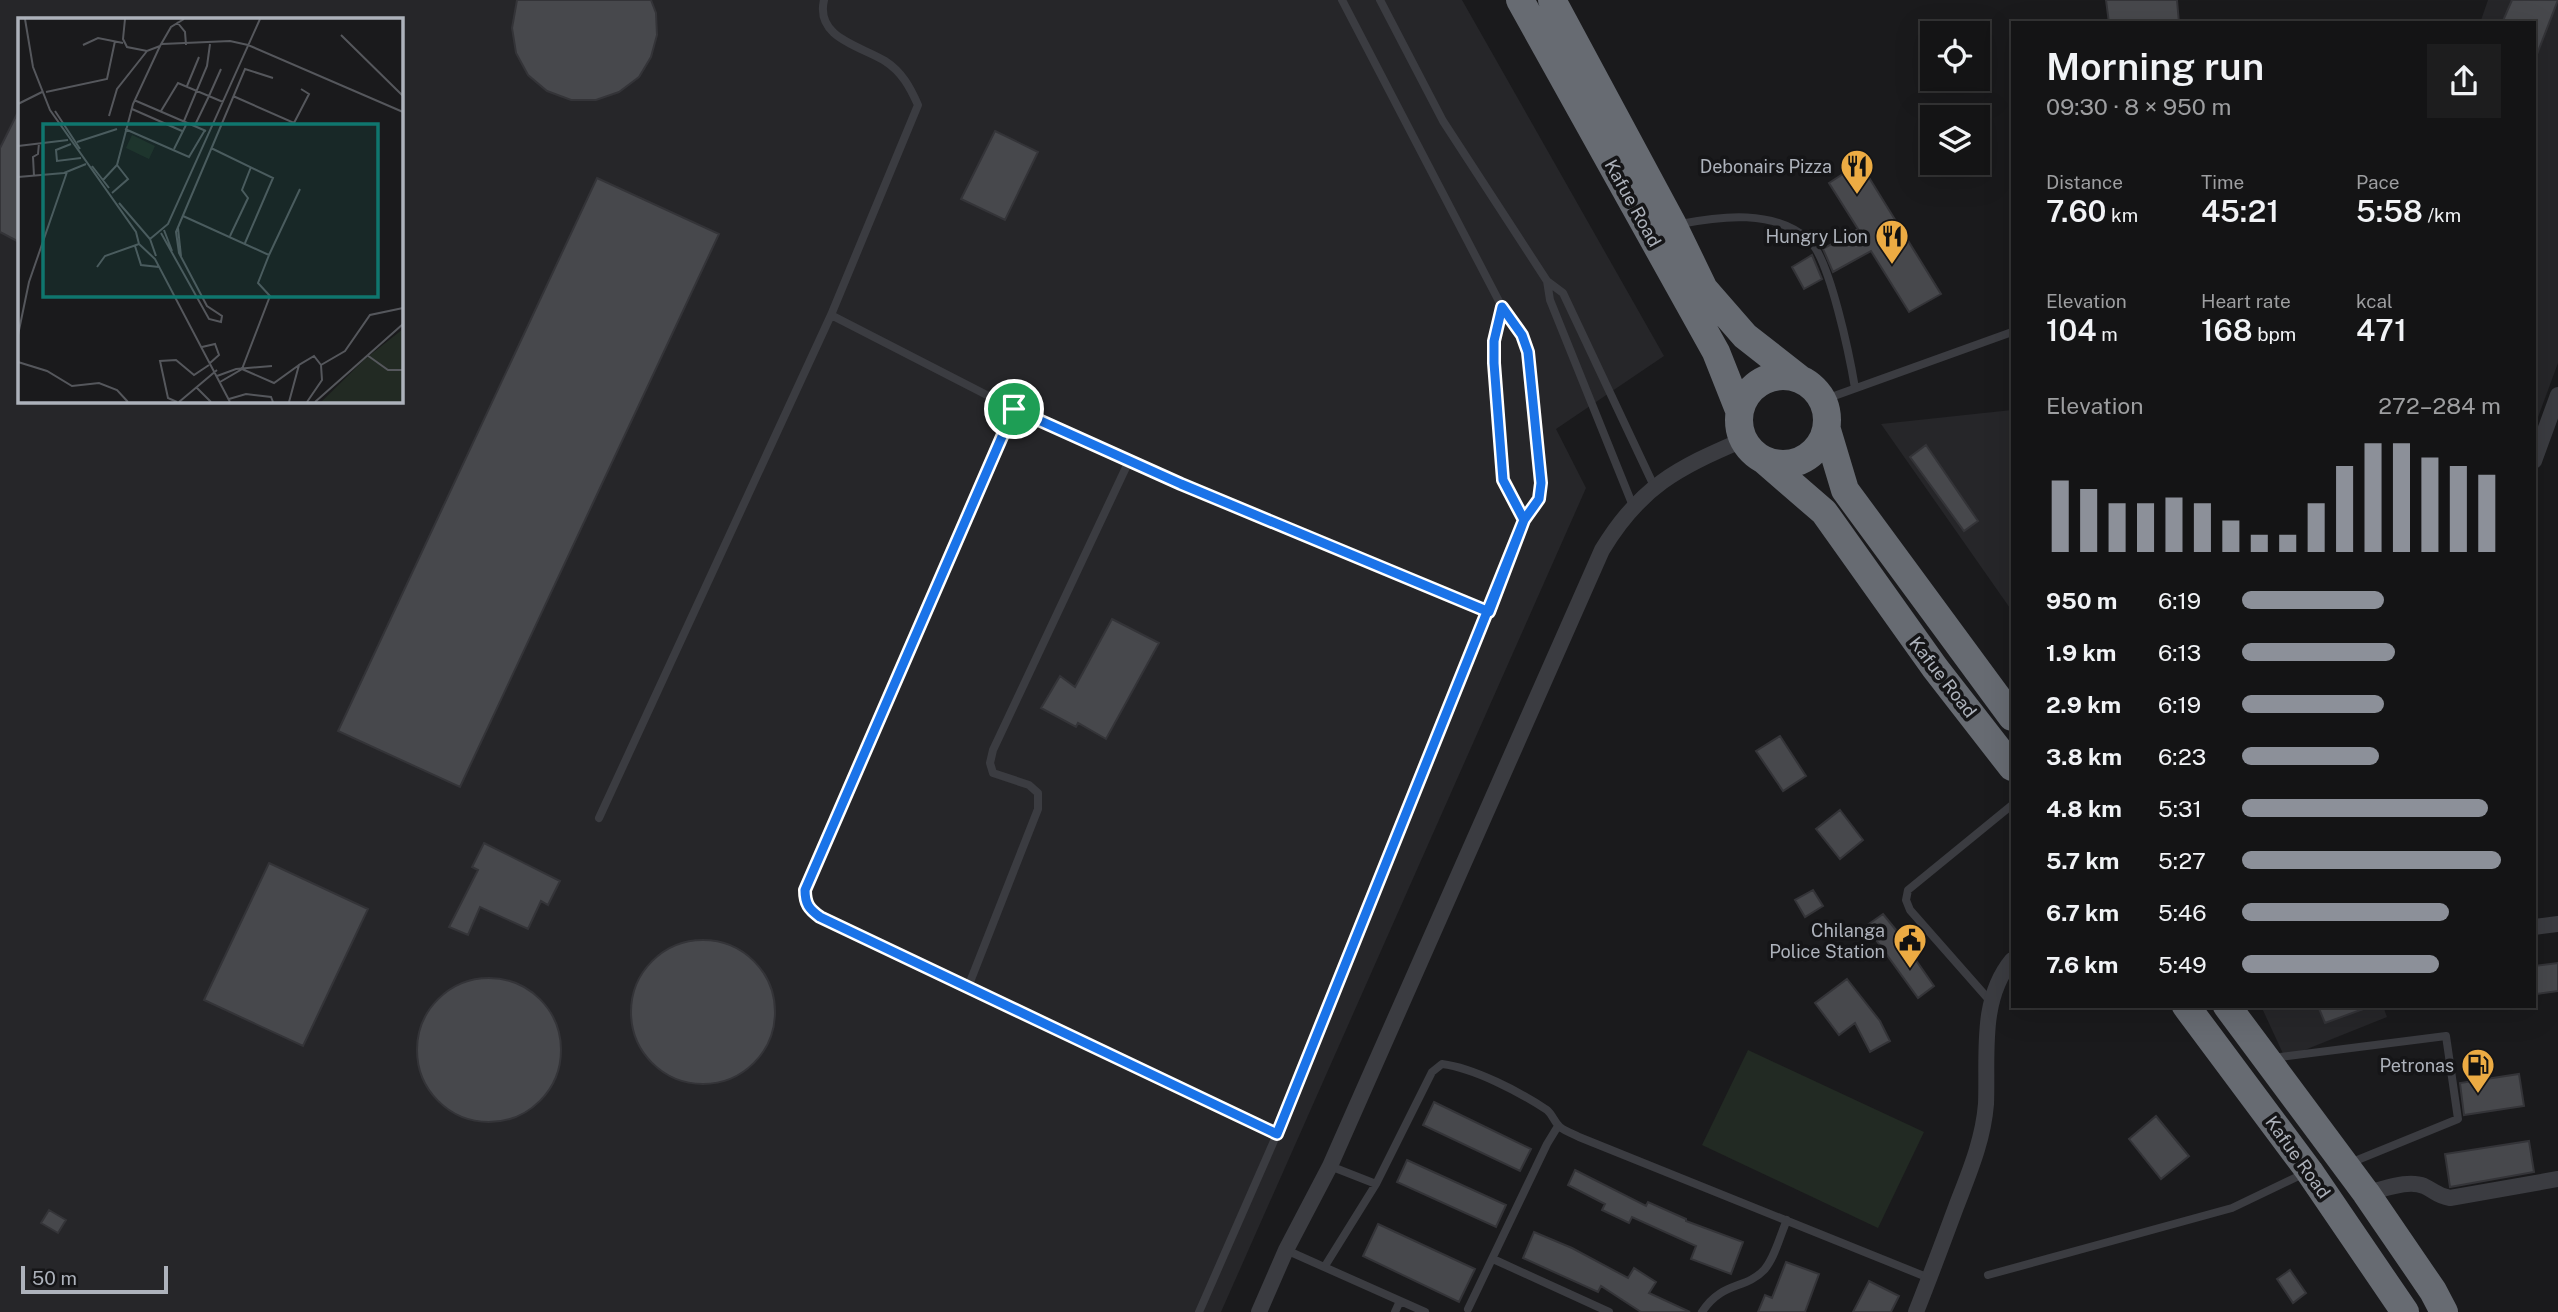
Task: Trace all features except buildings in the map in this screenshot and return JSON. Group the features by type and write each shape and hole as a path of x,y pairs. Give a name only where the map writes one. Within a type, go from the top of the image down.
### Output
{"highway":[{"name":"Kafue Road","path":"1520,0 1716,352 1739,410"},
{"name":"Kafue Road","path":"1552,0 1673,225 1704,289 1745,336 1800,379"},
{"path":"1785,375 1814,387 1823,400 1827,415 1826,430 1822,442 1803,460 1778,464 1765,461 1752,452 1743,440 1738,425 1739,410 1745,396 1763,381 1785,375"},
{"name":"Kafue Road","path":"1826,430 1845,490 2011,716"},
{"name":"Kafue Road","path":"1765,461 1824,512 1928,658 2011,766"},
{"name":"Kafue Road","path":"2187,1008 2309,1171 2405,1312"},
{"name":"Kafue Road","path":"2234,1008 2266,1059 2366,1193 2433,1291 2444,1312"}],"street":[{"path":"2536,456 2558,395"},
{"path":"1259,1312 1286,1250 1330,1166 1602,550 1615,528 1654,486 1690,463 1743,440"},
{"path":"2536,927 2558,924"},
{"path":"1916,1312 1978,1149 1985,1108 1987,1031 1992,1002 2011,961"},
{"path":"2366,1193 2409,1184 2424,1186 2438,1196 2450,1198 2558,1179"}],"lane":[{"path":"599,818 831,315 918,105 908,82 887,62 840,39 827,26 822,4 824,0"},
{"path":"1199,1312 1277,1134 1524,520 1539,499 1541,483 1528,352 1522,335 1502,307 1342,0"},
{"path":"1380,0 1443,121 1547,281 1563,293 1654,486"},
{"path":"1673,225 1734,216 1792,228 1811,242 1821,260 1846,338 1856,388"},
{"path":"1547,281 1550,300 1633,506"},
{"path":"1502,307 1494,341 1494,363 1503,480 1524,520"},
{"path":"831,315 1014,409 1129,461 1489,612"},
{"path":"1823,400 2011,332"},
{"path":"1014,409 805,890 805,901 809,909 820,917 1277,1134"},
{"path":"968,987 1038,809 1038,793 1029,785 993,773 990,763 993,750 1129,461"},
{"path":"1992,1002 1910,910 1906,900 1908,890 2011,806"},
{"path":"2266,1059 2446,1036 2458,1119 2345,1165"},
{"path":"1325,1266 1376,1184 1432,1072 1442,1064 1500,1084 1553,1115 1558,1126 1929,1278"},
{"path":"1468,1309 1558,1126"},
{"path":"1330,1166 1376,1184"},
{"path":"1988,1275 2232,1208 2309,1171"},
{"path":"1702,1312 1720,1292 1758,1275 1766,1268 1787,1220"},
{"path":"1286,1250 1425,1312"},
{"path":"1493,1259 1609,1312"},
{"path":"1395,1312 1400,1301"}],"shaded area":[{"path":"0,0 1462,0 1664,356 1556,429 1586,488 1221,1312 0,1312"},
{"path":"2488,0 2558,0 2558,363 2536,423 2536,21 2481,21"},
{"path":"2011,410 2011,610 1881,424"},
{"path":"2262,1008 2384,1008 2387,1017 2285,1058"},
{"path":"1748,1050 1924,1132 1878,1228 1702,1145"}],"place":[{"name":"Debonairs Pizza","path":"1857,196"},
{"name":"Hungry Lion","path":"1892,266"},
{"name":"Chilanga Police Station","path":"1910,970"},
{"name":"Petronas","path":"2478,1095"}],"route":[{"path":"1014,409 805,890 805,901 809,909 820,917 1277,1134 1426,760 1489,612 1524,520 1539,499 1541,483 1528,352 1522,335 1502,307 1494,341 1494,363 1503,480 1524,520 1489,612 1181,484 1014,409"}]}
